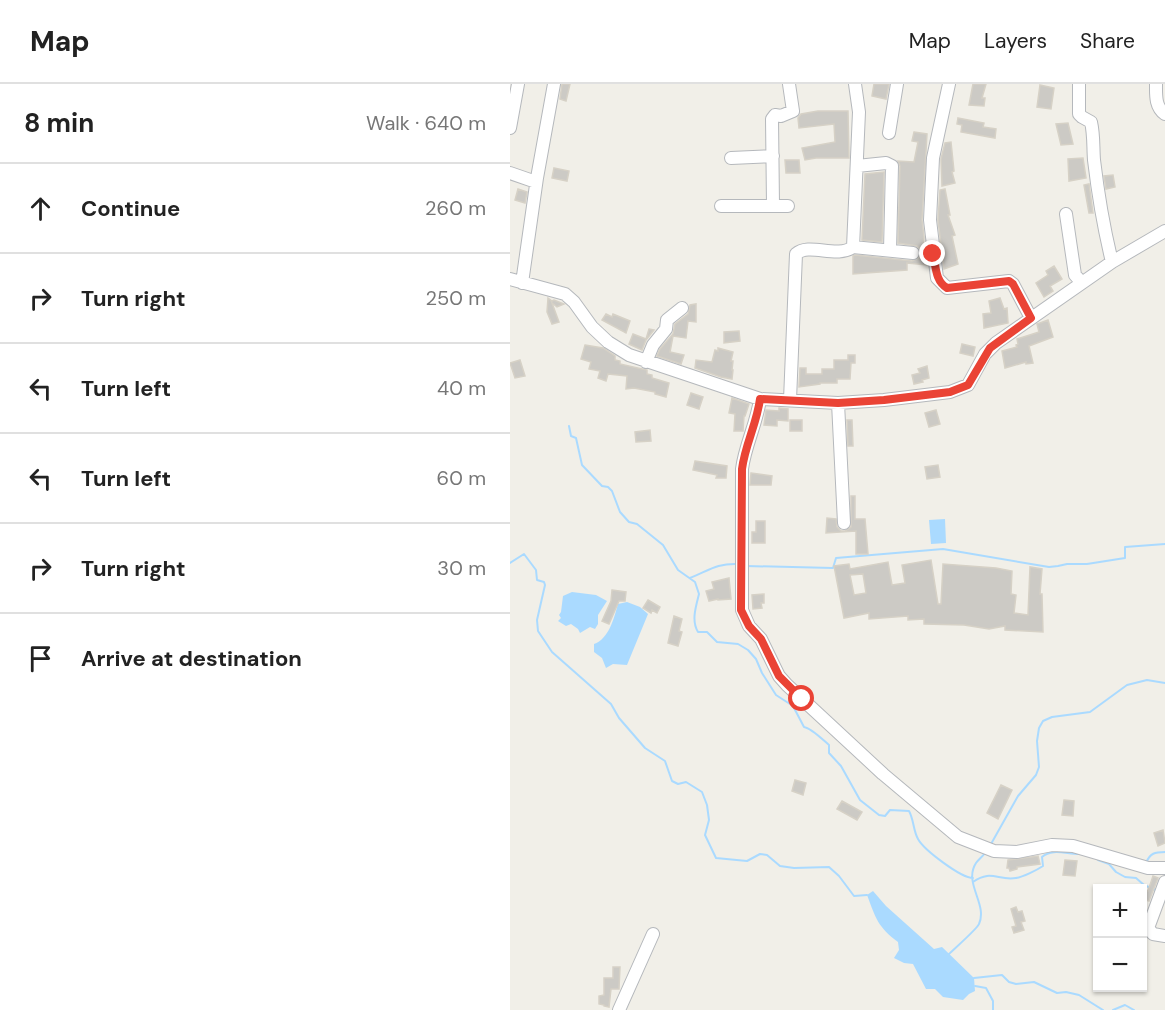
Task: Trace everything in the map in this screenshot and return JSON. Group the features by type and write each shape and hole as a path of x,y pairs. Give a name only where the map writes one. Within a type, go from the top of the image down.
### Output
{"street":[{"path":"510,128 518,84"},
{"path":"554,84 516,281 566,294 592,327 608,342 629,355 760,399 838,403 934,395 960,389 973,379 990,348 1112,262 1165,231"},
{"path":"773,205 772,119 775,115 781,116 793,111 789,84"},
{"path":"853,247 859,112 855,84"},
{"path":"889,133 897,84"},
{"path":"950,84 937,136 931,179 930,220 938,278 947,288 1009,281 1013,284 1031,318"},
{"path":"1079,84 1079,114 1091,122 1094,135 1094,160 1112,262"},
{"path":"1156,84 1156,101 1160,111 1165,114"},
{"path":"731,158 773,156"},
{"path":"857,166 886,163 892,166 890,250"},
{"path":"510,173 536,182"},
{"path":"721,206 788,206"},
{"path":"1066,214 1075,275 1082,283"},
{"path":"790,400 796,254 802,250 843,252 853,247 913,253"},
{"path":"646,362 653,345 666,330 667,320 682,308"},
{"path":"760,399 744,452 742,469 741,610 749,626 761,639 779,676 883,774 958,837 994,852 1017,852 1052,845 1073,846 1154,869 1165,868"},
{"path":"838,403 844,523"},
{"path":"1165,882 1148,926 1153,934 1165,936"},
{"path":"619,1010 653,934"}],"water":[{"path":"945,519 946,543 931,544 929,520"},
{"path":"572,592 596,595 607,601 598,615 598,624 595,629 590,627 580,633 571,624 566,626 558,621 561,618 559,615 563,596"},
{"path":"627,602 640,607 648,614 627,665 613,664 606,668 602,658 594,652 594,644 604,638 607,633 618,604"},
{"path":"873,891 886,906 934,949 942,947 974,978 975,991 963,1000 943,997 935,989 926,989 913,964 894,958 899,950 898,942 886,932 875,916 867,895"}],"building":[{"path":"562,84 570,84 566,101 560,99"},
{"path":"874,84 889,84 886,99 872,96"},
{"path":"973,84 986,84 982,98 985,98 984,106 969,105"},
{"path":"1040,85 1054,88 1051,109 1037,107"},
{"path":"818,111 848,111 849,158 805,160 802,148 835,142 834,124 799,128 798,118 801,114"},
{"path":"958,118 984,123 983,127 996,129 995,138 961,132 962,125 957,124"},
{"path":"1068,123 1073,144 1061,145 1056,124"},
{"path":"914,132 927,134 922,255 926,255 927,265 907,263 907,270 853,274 853,256 855,255 912,261 920,257 921,250 917,246 898,243 900,166 898,161 914,162 918,142 912,141"},
{"path":"951,142 954,171 952,172 955,183 942,186 941,159 945,143"},
{"path":"1083,158 1086,178 1069,181 1068,159"},
{"path":"785,160 799,160 800,173 786,173"},
{"path":"554,168 569,171 567,181 552,178"},
{"path":"884,172 882,242 862,240 865,174"},
{"path":"1113,175 1115,187 1106,189 1104,176"},
{"path":"1089,184 1093,213 1089,213 1084,185"},
{"path":"518,189 527,192 525,203 515,200"},
{"path":"945,189 950,215 948,215 955,235 952,236 958,264 944,269 938,220 940,190"},
{"path":"1054,266 1062,279 1050,286 1053,291 1044,297 1036,283 1048,275 1046,271"},
{"path":"548,298 564,304 557,307 552,303 559,322 552,324 547,312"},
{"path":"1000,298 1004,309 1007,308 1008,323 984,328 983,314 991,313 989,301"},
{"path":"696,304 696,322 688,321 686,338 673,336 670,352 684,355 681,364 657,356 673,334 675,324 688,314 690,305"},
{"path":"606,314 612,317 613,314 630,321 626,333 602,320"},
{"path":"1048,320 1053,337 1029,346 1033,363 1026,364 1026,362 1005,368 1002,351 1017,347 1017,339 1039,332 1037,324"},
{"path":"649,329 654,330 642,350 629,344 633,334 646,339"},
{"path":"739,331 740,341 724,343 724,332"},
{"path":"962,344 975,347 973,356 960,353"},
{"path":"585,345 603,348 615,356 615,360 620,361 620,364 647,370 647,374 652,375 652,378 669,383 666,397 655,394 655,392 634,388 626,389 627,376 608,374 606,381 598,378 600,371 589,369 591,362 581,359"},
{"path":"718,348 733,352 732,379 695,368 696,360 712,362 715,350 718,351"},
{"path":"848,355 855,355 855,363 851,363 850,379 837,379 837,383 799,387 800,368 806,368 806,374 822,374 822,369 834,369 834,360 848,360"},
{"path":"520,360 525,376 515,378 510,363"},
{"path":"927,366 929,378 914,384 912,375 920,373 918,369"},
{"path":"691,393 703,397 699,409 687,405"},
{"path":"732,398 749,404 744,416 743,431 734,431 735,414 729,413"},
{"path":"779,408 788,409 788,421 777,420 777,426 764,425 766,410 779,411"},
{"path":"936,410 940,424 929,427 925,413"},
{"path":"790,420 802,420 802,431 790,431"},
{"path":"847,420 852,420 853,446 848,446"},
{"path":"650,430 651,441 636,442 635,432"},
{"path":"695,461 727,466 726,478 716,478 717,475 693,470"},
{"path":"938,465 940,477 927,479 925,467"},
{"path":"751,473 772,476 771,485 750,485"},
{"path":"851,496 855,496 855,519 865,519 868,554 856,554 856,531 826,533 827,518 836,519 837,527 841,531 851,527"},
{"path":"756,521 765,521 765,543 752,543 752,532 756,532"},
{"path":"931,560 938,604 941,604 943,564 1012,571 1011,594 1016,595 1014,613 1028,615 1030,567 1042,569 1040,594 1042,594 1043,632 1005,630 1005,626 989,629 964,625 924,624 924,619 908,620 908,616 869,619 869,613 844,618 834,566 849,564 850,569 888,562 892,585 905,583 902,565","holes":["863,574 866,593 854,595 850,575"]},
{"path":"729,578 731,599 709,601 706,591 714,589 712,582"},
{"path":"612,590 626,592 625,601 619,601 609,624 602,621 611,601"},
{"path":"764,594 762,608 753,609 752,595"},
{"path":"648,600 660,607 657,613 652,610 651,613 643,608"},
{"path":"674,616 682,619 679,631 682,632 678,646 668,643"},
{"path":"795,780 806,783 803,795 792,791"},
{"path":"1001,785 1012,790 998,819 987,813"},
{"path":"1064,800 1074,801 1073,816 1062,815"},
{"path":"842,801 862,812 857,820 837,809"},
{"path":"1163,830 1165,843 1158,846 1154,833"},
{"path":"1038,856 1040,864 1017,867 1010,871 1007,868 1008,860"},
{"path":"1065,860 1077,861 1075,876 1063,875"},
{"path":"1153,876 1158,878 1149,901 1147,900"},
{"path":"1016,907 1018,912 1022,911 1025,921 1021,922 1024,930 1014,933 1012,927 1016,926 1011,909"},
{"path":"613,967 620,967 619,989 611,989 609,1007 599,1004 599,996 604,995 604,978 613,978"}],"waterway":[{"path":"569,426 571,436 576,438 582,465 602,486 612,491 620,512 629,522 637,524 663,545 678,570 695,582 699,594 694,618 698,632 707,632 717,642 738,644 748,650 756,659 776,695 793,706 804,727 829,745 829,753 841,766 860,800 879,815 885,816 890,810 909,811 916,836 922,844 952,869 973,878"},
{"path":"746,566 833,568 836,558 943,549 1049,567 1125,558 1125,547 1165,544"},
{"path":"510,563 524,554 536,570 537,580 544,582 537,620 538,631 552,652 611,704 619,718 645,748 665,761 672,781 678,784 686,782 702,792 709,820 705,835 716,858 747,861 760,854 767,855 780,866 829,867 854,896 867,895"},
{"path":"690,578 718,566 738,564"},
{"path":"991,844 1018,796 1036,775 1039,767 1037,741 1039,728 1043,721 1052,717 1090,712 1127,685 1147,680 1165,683"},
{"path":"973,882 985,876 1010,879 1022,876 1043,866 1042,857 1046,854 1059,852 1079,854"},
{"path":"1146,863 1153,854 1165,852"},
{"path":"949,954 979,924 980,909 972,878 976,863 985,853"},
{"path":"1098,860 1109,864 1125,877 1136,878 1144,885 1158,891"},
{"path":"974,978 1002,975 1009,982 1016,984 1034,982 1057,993 1066,992 1079,995 1103,1010"},
{"path":"975,986 986,988 993,1001 993,1010"},
{"path":"1113,1010 1125,1005 1134,1010"}],"route":[{"path":"802,699 779,676 761,639 749,626 741,610 744,452 760,399 838,403 950,392 968,385 990,348 1031,318 1013,284 1009,281 947,288 942,285 938,278 933,254"}]}
